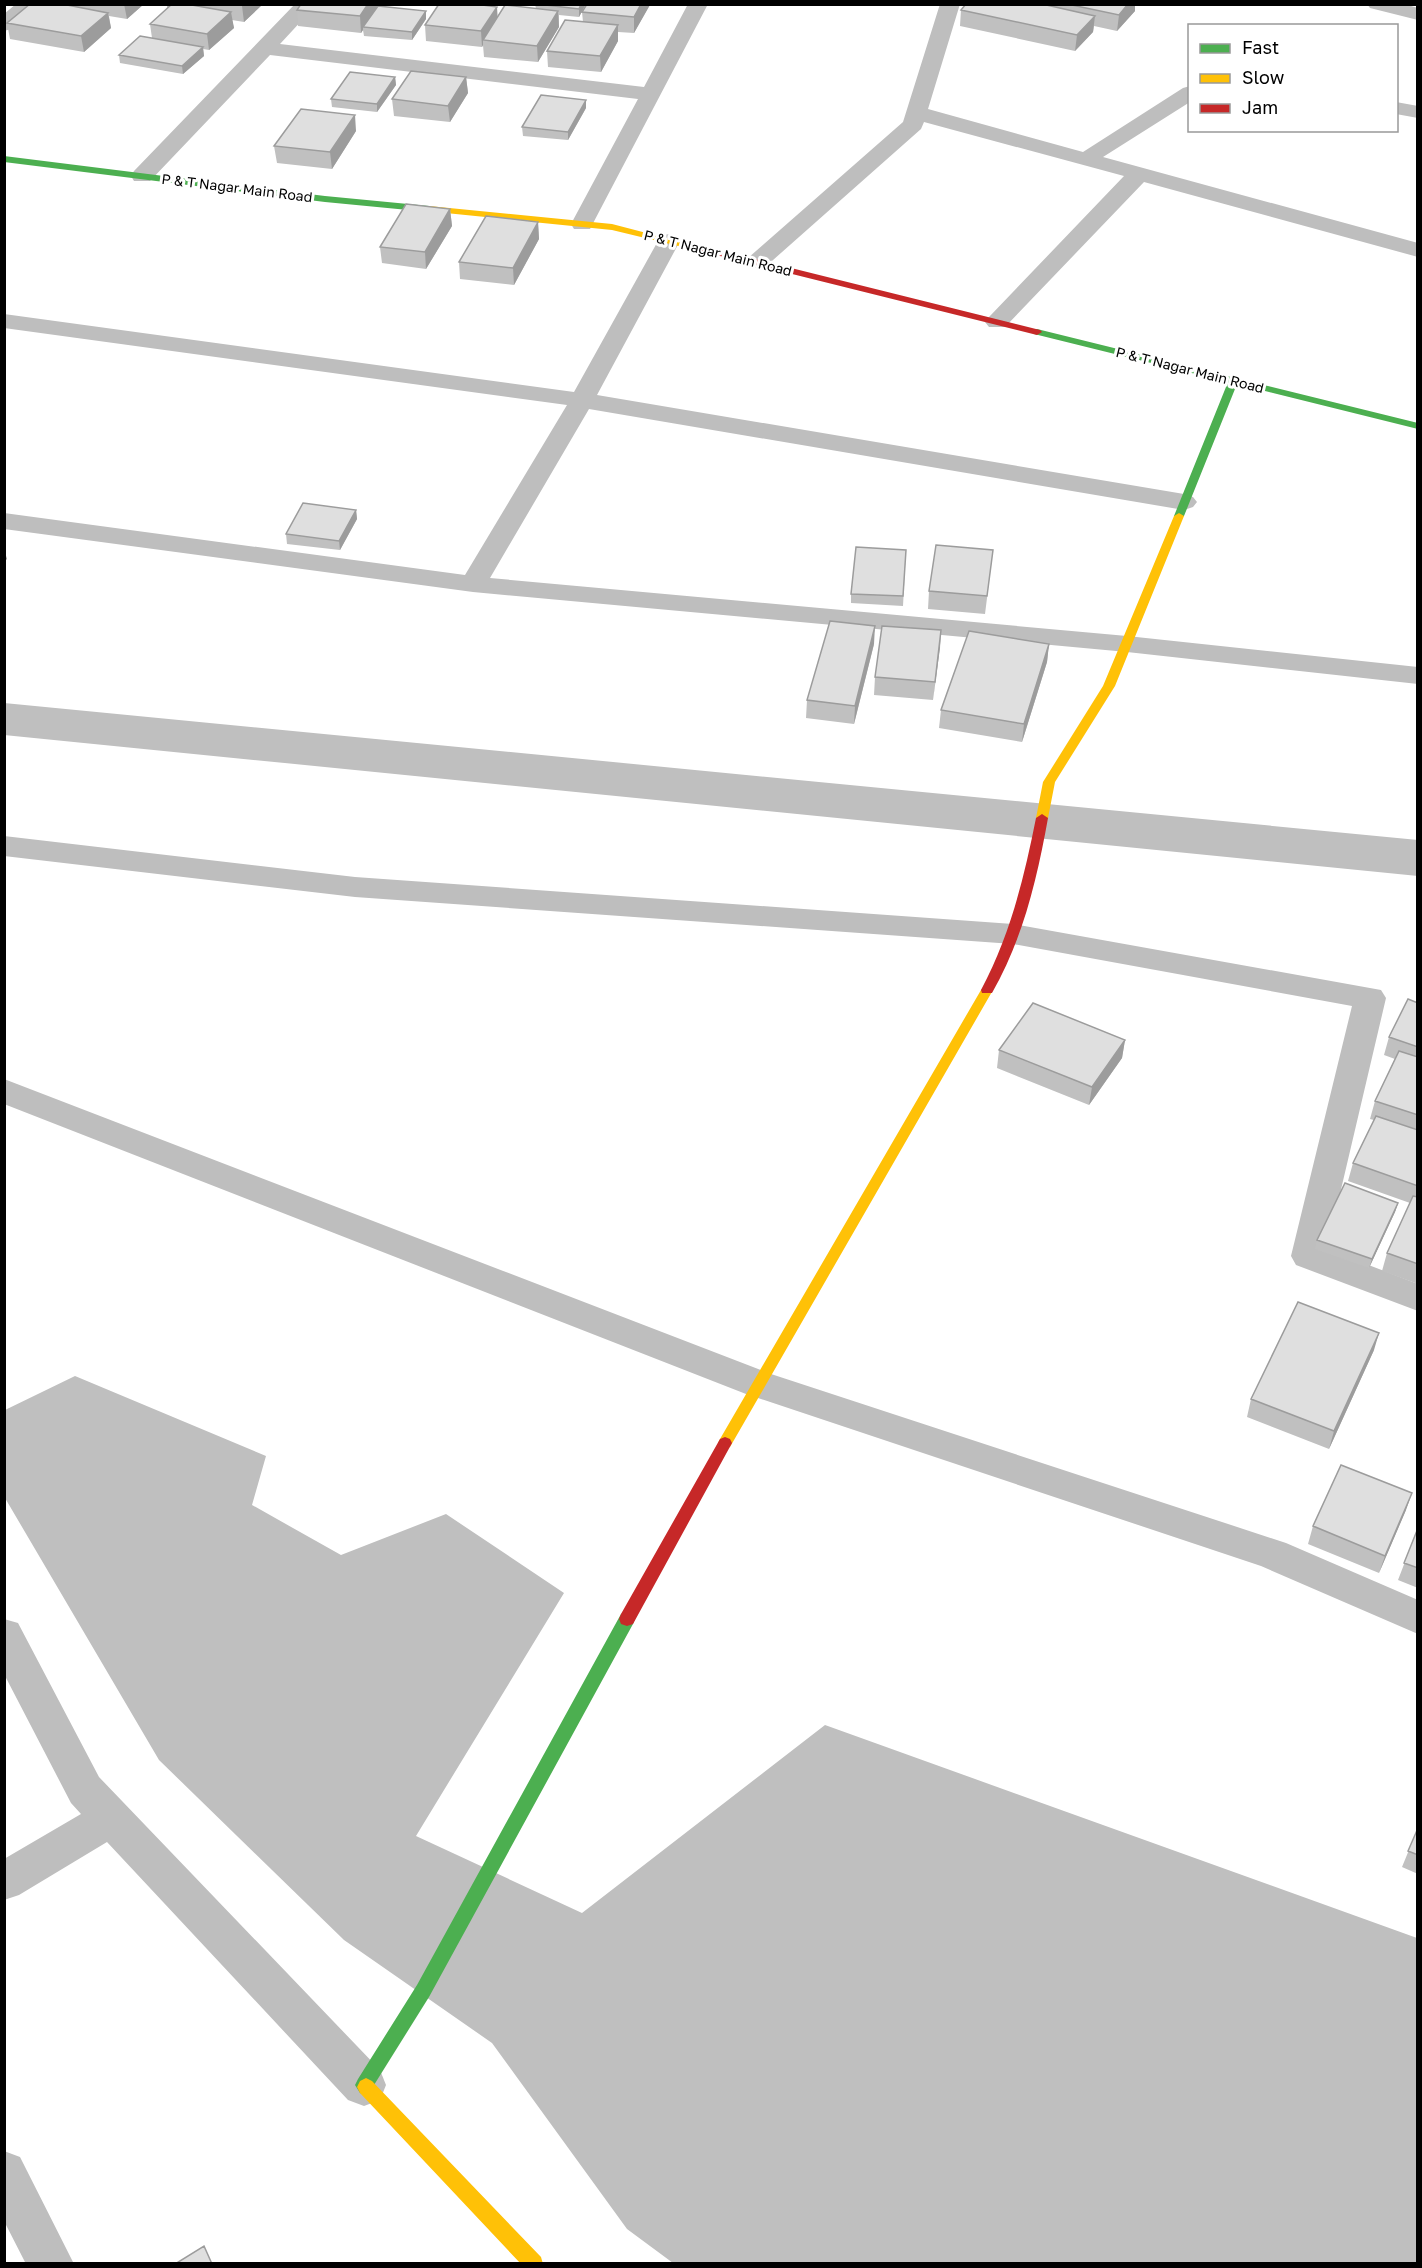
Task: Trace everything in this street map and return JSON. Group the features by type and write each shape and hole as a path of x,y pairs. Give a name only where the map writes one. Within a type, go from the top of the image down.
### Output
{"street":[{"path":"4,25 28,4"},
{"path":"142,176 307,4"},
{"path":"582,224 698,4"},
{"path":"756,262 913,124 950,4"},
{"path":"1377,4 1418,14"},
{"path":"266,48 651,94"},
{"path":"1086,159 1188,93"},
{"path":"1398,108 1418,112"},
{"path":"917,113 1418,250"},
{"name":"P & T Nagar Main Road","path":"4,159 325,199 612,227 1418,426"},
{"path":"997,322 1139,174"},
{"path":"473,584 582,400 669,241"},
{"path":"4,321 582,400 1184,502"},
{"path":"364,2085 423,1991 464,1912 759,1384 998,971 1028,894 1049,782 1109,686 1234,380"},
{"path":"4,521 473,584 1127,644 1418,676"},
{"path":"4,846 355,887 1013,934 1370,998 1308,1256 1418,1298"},
{"path":"4,1091 759,1384 1273,1554 1418,1618"},
{"path":"4,1635 85,1790 534,2264"},
{"path":"4,1881 112,1818"},
{"path":"4,2173 51,2264"}],"shaded area":[{"path":"75,1376 266,1456 252,1505 341,1555 446,1514 564,1593 416,1836 582,1913 825,1725 1417,1938 1417,2263 673,2263 627,2229 492,2043 344,1940 159,1760 5,1498 5,1410"}],"building":[{"path":"30,4 62,4 108,13 81,36 7,23"},
{"path":"172,4 186,4 231,12 207,34 150,24"},
{"path":"301,4 368,4 360,16 297,10"},
{"path":"439,4 475,4 497,7 481,31 425,25"},
{"path":"537,4 581,4 579,9"},
{"path":"587,4 641,4 634,17 582,12"},
{"path":"966,4 1042,4 1095,16 1077,35 961,10"},
{"path":"1067,4 1128,4 1119,15"},
{"path":"505,5 558,11 537,46 483,40"},
{"path":"378,6 426,11 412,32 363,27"},
{"path":"565,20 618,25 600,56 547,51"},
{"path":"140,36 203,47 182,66 119,55"},
{"path":"411,71 466,77 448,106 392,99"},
{"path":"350,72 395,77 377,104 331,99"},
{"path":"541,95 586,100 568,132 522,127"},
{"path":"301,109 355,115 330,152 274,146"},
{"path":"406,204 450,209 425,252 380,247"},
{"path":"486,216 538,222 513,268 459,262"},
{"path":"303,503 356,510 339,541 286,534"},
{"path":"936,545 993,550 987,596 929,591"},
{"path":"856,547 906,550 903,596 851,594"},
{"path":"830,621 875,626 855,706 807,700"},
{"path":"882,626 941,630 935,682 875,677"},
{"path":"969,631 1049,644 1024,724 941,710"},
{"path":"1408,999 1418,1003 1418,1047 1389,1037"},
{"path":"1033,1003 1125,1040 1092,1087 999,1050"},
{"path":"1399,1051 1418,1057 1418,1115 1375,1101"},
{"path":"1376,1116 1418,1130 1418,1186 1353,1163"},
{"path":"1345,1183 1398,1203 1372,1259 1317,1240"},
{"path":"1413,1196 1418,1197 1418,1264 1387,1253"},
{"path":"1298,1302 1379,1333 1334,1431 1251,1399"},
{"path":"1341,1465 1412,1493 1385,1556 1313,1526"},
{"path":"1418,1528 1418,1568 1404,1563"},
{"path":"1418,1828 1418,1855 1408,1851"},
{"path":"204,2246 212,2264 175,2264"}],"waterway":[{"path":"4,719 1418,858"}],"traffic: fast":[{"path":"4,159 325,199 429,209"},
{"path":"1037,332 1418,426"},
{"path":"1179,516 1234,380"},
{"path":"366,2087 364,2085 423,1991 627,1619"}],"traffic: slow":[{"path":"429,209 612,227 699,248"},
{"path":"1042,818 1049,782 1109,686 1179,516"},
{"path":"725,1443 987,990"},
{"path":"366,2087 534,2264"}],"traffic: jam":[{"path":"699,248 1037,332"},
{"path":"987,990 1016,928 1042,818"},
{"path":"627,1619 725,1443"}]}
